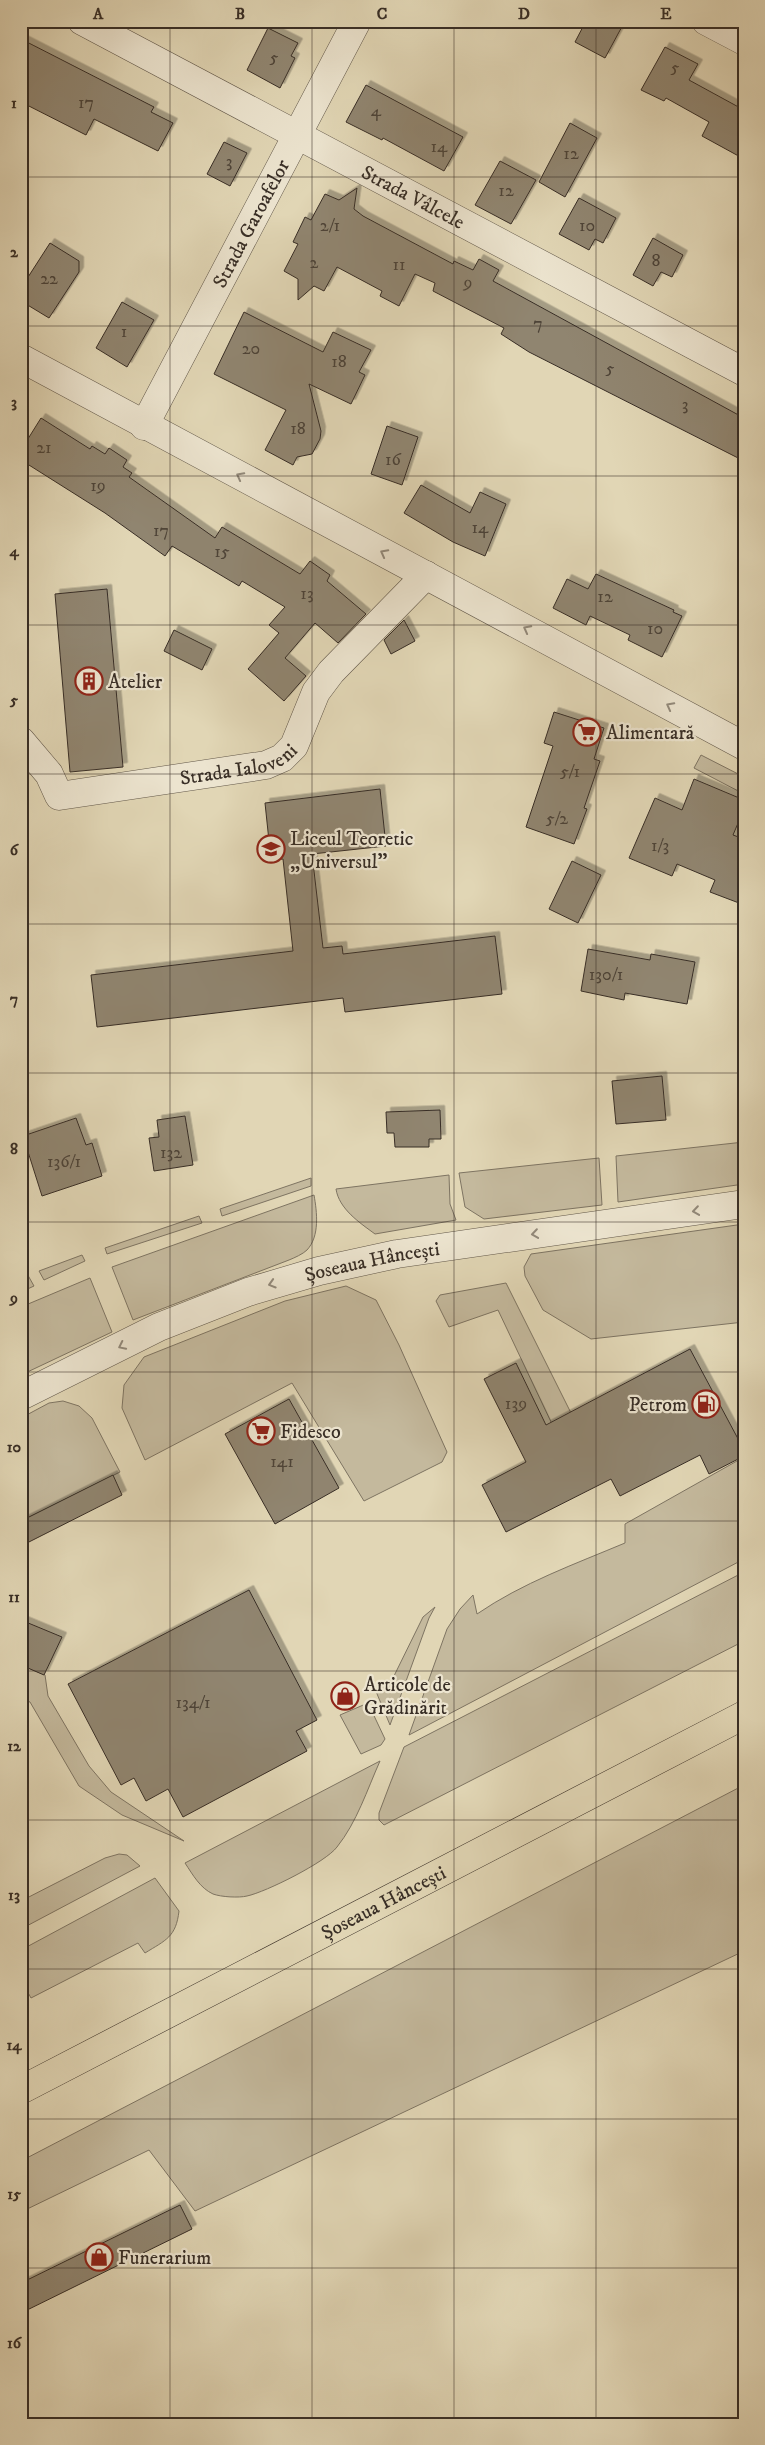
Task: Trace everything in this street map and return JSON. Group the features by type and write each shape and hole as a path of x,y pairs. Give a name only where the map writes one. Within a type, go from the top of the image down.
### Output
{"highway":[{"name":"Șoseaua Hâncești","path":"21,2090 744,1715"}],"street":[{"name":"Strada Vâlcele","path":"82,21 744,372"},
{"name":"Strada Garoafelor","path":"144,426 357,21"},
{"path":"706,21 744,42"},
{"path":"21,358 144,426 744,746"},
{"name":"Strada Ialoveni","path":"21,741 49,774 59,796 266,765 282,758 294,746 316,692 331,672 426,575"},
{"name":"Șoseaua Hâncești","path":"21,1396 159,1327 248,1292 318,1271 397,1254 744,1204"}],"shaded area":[{"path":"701,755 744,777 744,794 694,768"},
{"path":"744,1142 744,1184 618,1202 616,1156"},
{"path":"599,1158 602,1205 484,1219 465,1207 459,1173"},
{"path":"449,1175 450,1204 456,1220 375,1234 346,1209 341,1203 336,1189"},
{"path":"311,1178 311,1186 222,1216 220,1209"},
{"path":"314,1195 317,1216 316,1231 311,1244 303,1253 133,1320 112,1267"},
{"path":"199,1216 202,1223 107,1254 105,1248"},
{"path":"744,1224 744,1322 591,1339 543,1310 525,1276 524,1267 531,1254"},
{"path":"82,1255 85,1261 44,1280 39,1271"},
{"path":"21,1263 34,1286 21,1292"},
{"path":"90,1278 112,1332 21,1375 21,1307"},
{"path":"506,1283 571,1413 552,1424 498,1310 449,1327 436,1301 440,1295"},
{"path":"346,1286 376,1300 399,1345 447,1452 442,1462 364,1501 292,1383 145,1460 122,1408 124,1385 144,1357 285,1301"},
{"path":"63,1401 79,1406 92,1418 120,1472 21,1521 21,1418 49,1403"},
{"path":"744,1457 744,1559 409,1735 447,1629 460,1609 473,1595 477,1614 530,1583 625,1543 625,1524"},
{"path":"744,1572 744,1641 384,1825 379,1820 379,1813 404,1747"},
{"path":"435,1607 429,1618 390,1725 375,1689 392,1680 423,1617"},
{"path":"21,1665 45,1675 48,1696 89,1766 111,1792 184,1841 122,1815 79,1786 30,1702 21,1698"},
{"path":"368,1703 385,1739 381,1745 361,1754 340,1715"},
{"path":"380,1761 356,1816 337,1847 321,1860 295,1876 268,1889 244,1897 225,1896 213,1894 204,1888 185,1863"},
{"path":"744,1785 744,1951 195,2211 149,2150 21,2212 21,2161"},
{"path":"119,1854 127,1855 140,1866 21,1929 21,1901 105,1858"},
{"path":"155,1878 179,1911 178,1920 169,1937 145,1953 138,1943 31,1998 21,1980 21,1950"}],"building":[{"path":"586,21 625,21 605,58 575,42"},
{"path":"268,28 298,43 291,56 295,58 280,88 247,70"},
{"path":"21,39 154,107 151,112 173,123 158,151 94,119 86,135 21,102"},
{"path":"665,47 698,64 689,80 744,110 744,159 702,136 709,122 666,98 664,101 641,90"},
{"path":"366,85 463,137 444,171 383,138 382,140 346,122"},
{"path":"570,123 597,138 565,197 539,182"},
{"path":"224,142 247,153 230,186 207,174"},
{"path":"500,161 536,180 511,224 475,205"},
{"path":"357,188 354,209 363,216 453,264 454,261 473,270 479,259 499,270 493,281 744,418 744,461 529,352 501,334 504,328 433,291 435,283 415,274 399,306 380,296 382,291 337,267 324,291 314,286 298,300 298,279 284,271 298,244 293,242 305,217 311,220 325,194 339,200"},
{"path":"579,198 616,218 603,243 595,239 589,250 559,234"},
{"path":"653,238 683,255 672,277 661,272 653,286 633,275"},
{"path":"50,243 79,261 79,272 49,318 21,301 21,288"},
{"path":"122,302 154,320 127,367 96,348"},
{"path":"244,312 323,352 333,332 371,350 359,372 365,375 351,404 309,384 321,431 320,439 312,454 297,457 293,465 265,450 286,410 214,374"},
{"path":"41,418 90,449 92,446 105,454 109,448 127,460 123,467 132,473 129,477 215,538 222,527 300,574 310,561 330,575 327,581 366,614 338,643 315,623 285,658 306,676 284,701 248,669 279,633 269,625 285,607 242,581 239,586 172,546 165,556 105,513 21,460 21,450"},
{"path":"387,426 418,437 402,485 371,474"},
{"path":"421,485 470,513 480,492 506,504 485,556 453,542 404,513"},
{"path":"596,574 674,610 673,612 682,616 662,657 628,640 630,635 590,616 586,625 553,608 567,579 588,589"},
{"name":"Atelier","path":"107,589 123,767 70,772 55,594"},
{"path":"404,620 415,641 391,654 384,640"},
{"path":"174,630 212,649 202,670 164,651"},
{"path":"554,712 604,728 594,759 600,761 584,808 587,809 574,844 526,827 553,746 544,743"},
{"path":"694,779 744,800 744,809 733,835 744,839 744,891 739,903 710,892 715,880 677,864 672,876 629,858 655,798 682,810"},
{"path":"380,789 386,846 312,854 323,948 342,946 343,954 495,936 502,994 345,1012 343,998 97,1027 91,975 293,951 283,859 271,860 265,803"},
{"path":"572,861 601,875 578,923 549,909"},
{"path":"588,949 650,960 651,954 695,962 687,1004 625,993 624,1000 581,991"},
{"path":"662,1076 666,1120 616,1124 612,1081"},
{"path":"440,1110 441,1139 429,1139 429,1147 395,1147 394,1133 387,1133 386,1112"},
{"path":"185,1116 193,1165 154,1171 149,1138 159,1137 157,1120"},
{"path":"76,1118 86,1145 92,1143 102,1176 42,1196 23,1136"},
{"path":"690,1349 744,1450 744,1456 709,1474 700,1455 620,1496 611,1479 506,1532 482,1485 526,1462 484,1379 516,1363 546,1425"},
{"path":"289,1399 339,1488 275,1524 225,1434"},
{"path":"113,1475 122,1495 21,1546 21,1521"},
{"path":"249,1590 317,1720 296,1731 307,1751 183,1817 168,1789 146,1801 134,1778 121,1785 68,1684"},
{"path":"21,1620 62,1637 44,1675 21,1665"},
{"path":"180,2205 192,2229 21,2313 21,2283"}],"place":[{"name":"Atelier","path":"89,681"},
{"name":"Alimentară","path":"587,732"},
{"name":"Liceul Teoretic „Universul”","path":"271,849"},
{"name":"Petrom","path":"706,1404"},
{"name":"Fidesco","path":"261,1431"},
{"name":"Articole de Grădinărit","path":"345,1696"},
{"name":"Funerarium","path":"99,2257"}]}
